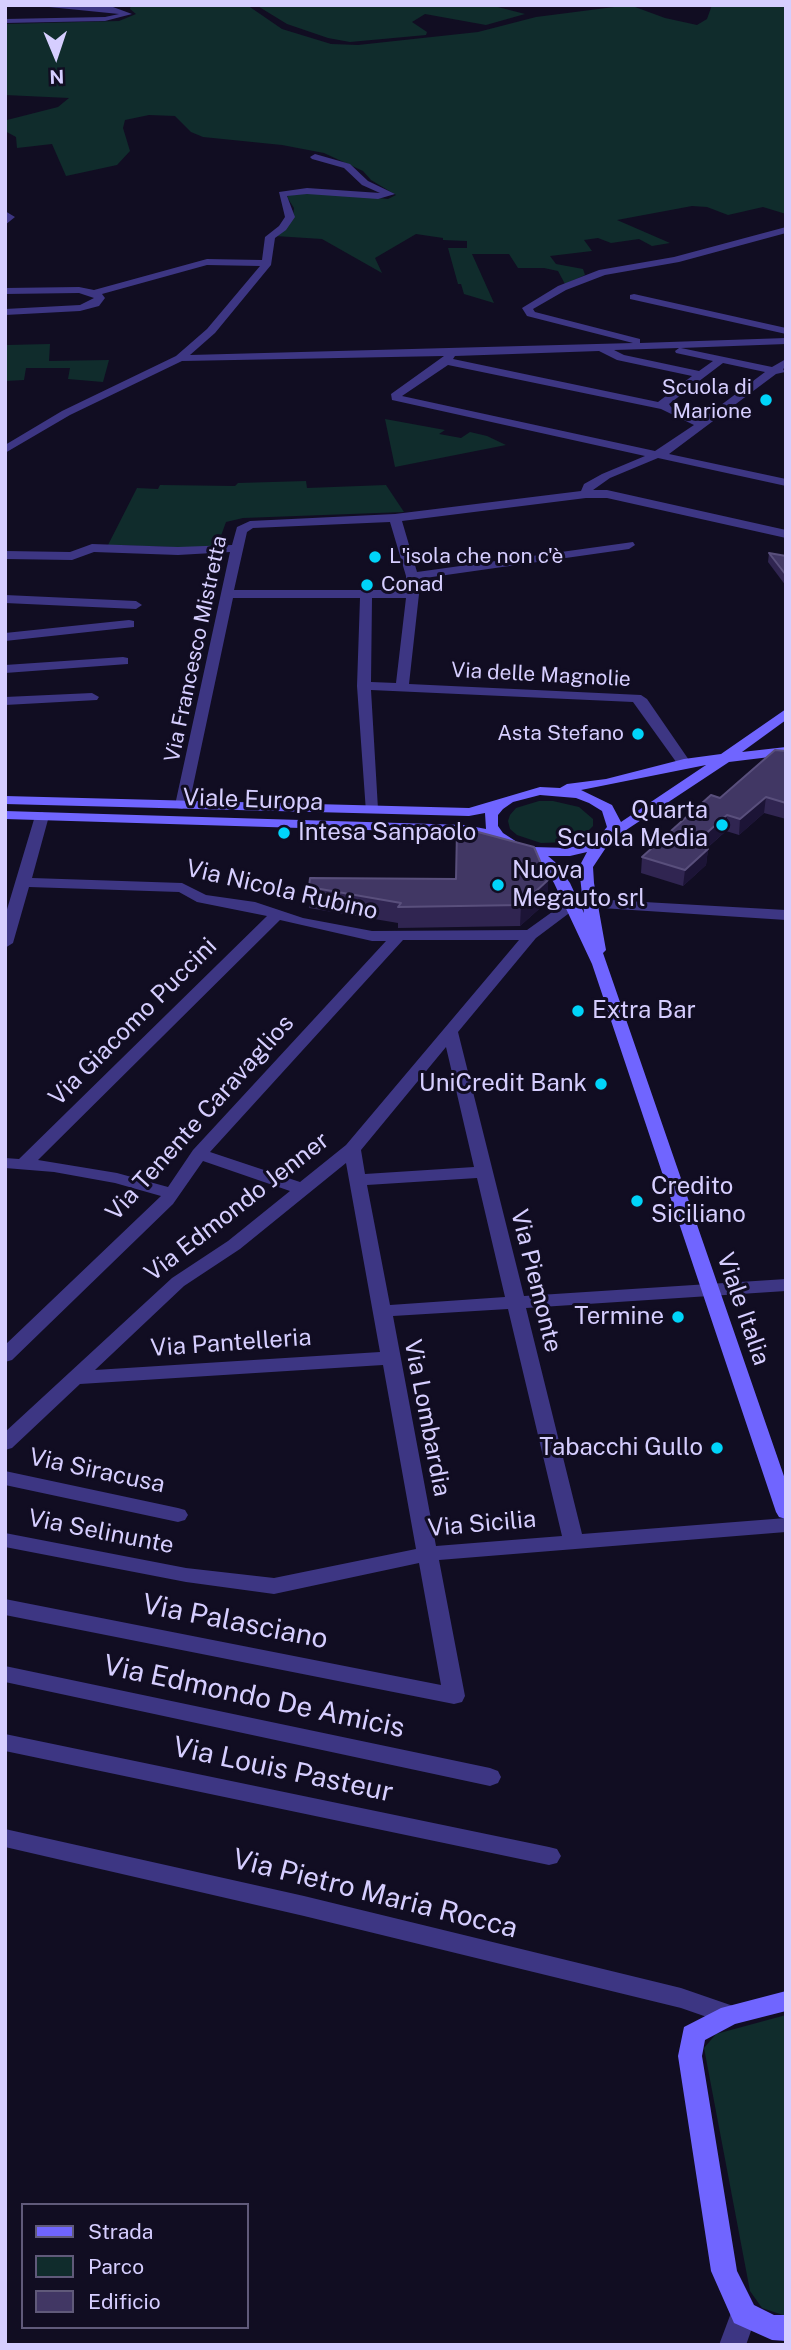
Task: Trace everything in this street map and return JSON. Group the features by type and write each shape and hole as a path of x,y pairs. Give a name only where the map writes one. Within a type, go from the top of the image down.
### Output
{"street":[{"path":"5,21 105,19 128,14 113,9 33,5"},
{"path":"5,450 66,413 180,358 223,320 266,263 270,237 283,228 290,217 282,194 307,191 379,196 390,194 365,183 347,166 315,156"},
{"path":"5,214 10,217 5,222"},
{"path":"780,372 652,345 531,314 527,308 562,288 603,272 675,260 786,230"},
{"path":"5,291 79,290 95,293 207,262 266,263"},
{"path":"5,312 80,308 99,301 100,298 95,293"},
{"path":"634,297 786,331"},
{"path":"180,358 449,357 652,345 786,341"},
{"path":"601,348 621,358 701,375"},
{"path":"702,424 663,406 449,357 395,396 786,483"},
{"path":"663,406 663,403 721,360"},
{"path":"586,494 588,487 606,476 668,450 780,372 786,362"},
{"name":"Via Francesco Mistretta","path":"182,805 241,530 250,525 395,518 586,494 607,495 786,534"},
{"path":"395,518 412,576 413,594 402,688"},
{"path":"412,576 629,545"},
{"path":"5,555 72,556 92,548 178,551 237,548"},
{"path":"366,592 364,687 371,809"},
{"path":"226,594 413,594"},
{"path":"5,599 136,604"},
{"path":"5,637 129,624"},
{"path":"5,669 123,661"},
{"name":"Via delle Magnolie","path":"364,687 636,698 642,702 684,763"},
{"path":"5,701 92,697"},
{"path":"532,851 570,852 605,839 728,756 786,713"},
{"path":"540,791 606,783 684,763 786,751"},
{"path":"766,753 786,757"},
{"path":"540,791 578,794 607,808 614,817 614,827 605,839"},
{"name":"Viale Europa","path":"5,800 469,812 498,806 515,796 540,791"},
{"path":"498,806 491,816 491,826 498,836"},
{"name":"Viale Europa","path":"5,816 465,829 498,836 512,845 532,851"},
{"path":"5,943 42,816"},
{"name":"Viale Italia","path":"600,964 586,883 586,867 590,857 605,839"},
{"name":"Viale Italia","path":"532,851 551,865 600,964 786,1512"},
{"name":"Via Nicola Rubino","path":"22,882 182,888 202,899 255,907 300,922 397,938 531,935"},
{"path":"591,904 786,915"},
{"name":"Via Edmondo Jenner","path":"5,1443 178,1282 234,1245 352,1149 531,935 571,905"},
{"name":"Via Giacomo Puccini","path":"24,1164 277,915"},
{"name":"Via Tenente Caravaglios","path":"5,1356 172,1194 199,1154 397,938"},
{"name":"Via Piemonte","path":"450,1031 574,1542"},
{"name":"Via Lombardia","path":"352,1149 454,1696"},
{"path":"199,1154 302,1189"},
{"path":"5,1163 54,1167 117,1178 172,1194"},
{"path":"358,1180 484,1172"},
{"path":"382,1311 786,1285"},
{"name":"Via Pantelleria","path":"75,1378 391,1357"},
{"name":"Via Siracusa","path":"5,1478 178,1515"},
{"name":"Via Sicilia","path":"186,1575 274,1586 428,1554 786,1525"},
{"name":"Via Selinunte","path":"5,1540 186,1575"},
{"name":"Via Palasciano","path":"5,1607 454,1696"},
{"name":"Via Edmondo De Amicis","path":"5,1674 490,1777"},
{"name":"Via Louis Pasteur","path":"5,1742 549,1856"},
{"name":"Via Pietro Maria Rocca","path":"5,1838 304,1906 668,1995 730,2015"},
{"path":"786,2001 730,2015 693,2034 690,2056 724,2271 744,2314 772,2327 786,2329"},
{"path":"732,2345 744,2314"}],"green space":[{"path":"131,5 247,5 282,29 331,44 358,45 478,32 536,17 622,6 635,7 665,18 697,25 707,19 712,5 786,5 786,214 763,207 728,215 707,207 692,206 617,220 670,243 652,246 639,239 611,243 598,238 584,240 592,251 550,256 556,264 583,269 585,275 565,284 558,271 518,268 509,254 472,254 494,303 464,294 461,284 458,284 448,248 467,248 467,241 443,240 416,234 375,258 382,273 322,239 275,236 293,217 294,208 287,197 290,194 322,192 388,199 396,195 371,180 363,171 324,153 282,145 203,137 191,132 175,116 149,115 125,120 123,128 130,151 117,165 66,176 52,144 17,148 16,137 5,131 7,120 58,107 69,98 5,95 5,24 119,21 136,14 130,9"},
{"path":"256,5 490,5 525,14 486,25 425,14 412,22 427,32 426,35 350,42 328,38 287,24"},
{"path":"50,344 49,361 109,360 103,382 68,379 70,368 26,368 24,380 5,381 7,345"},
{"path":"385,419 445,430 439,434 461,438 470,432 506,445 395,467"},
{"path":"306,481 307,488 386,485 404,512 243,518 226,522 218,544 205,548 108,545 137,488"},
{"path":"539,801 579,807 593,819 593,826 581,838 569,842 541,843 517,835 510,829 510,815 516,808"},
{"path":"786,2015 786,2316 762,2308 750,2291 704,2048 716,2034"}],"building":[{"path":"769,553 786,556 786,575"},
{"path":"775,750 786,751 786,803 766,797 740,819 727,815 693,845 708,849 685,870 642,857 711,795 720,798"},
{"path":"457,830 478,832 534,847 548,880 521,905 398,907 401,903 309,887 310,878 456,879"}],"place":[{"name":"Scuola di Marione","path":"766,400"},
{"name":"L'isola che non c'è","path":"375,557"},
{"name":"Conad","path":"367,585"},
{"name":"Asta Stefano","path":"638,734"},
{"name":"Quarta Scuola Media","path":"722,825"},
{"name":"Intesa Sanpaolo","path":"284,833"},
{"name":"Nuova Megauto srl","path":"498,885"},
{"name":"Extra Bar","path":"578,1011"},
{"name":"UniCredit Bank","path":"601,1084"},
{"name":"Credito Siciliano","path":"637,1201"},
{"name":"Termine","path":"678,1317"},
{"name":"Tabacchi Gullo","path":"717,1448"}]}
